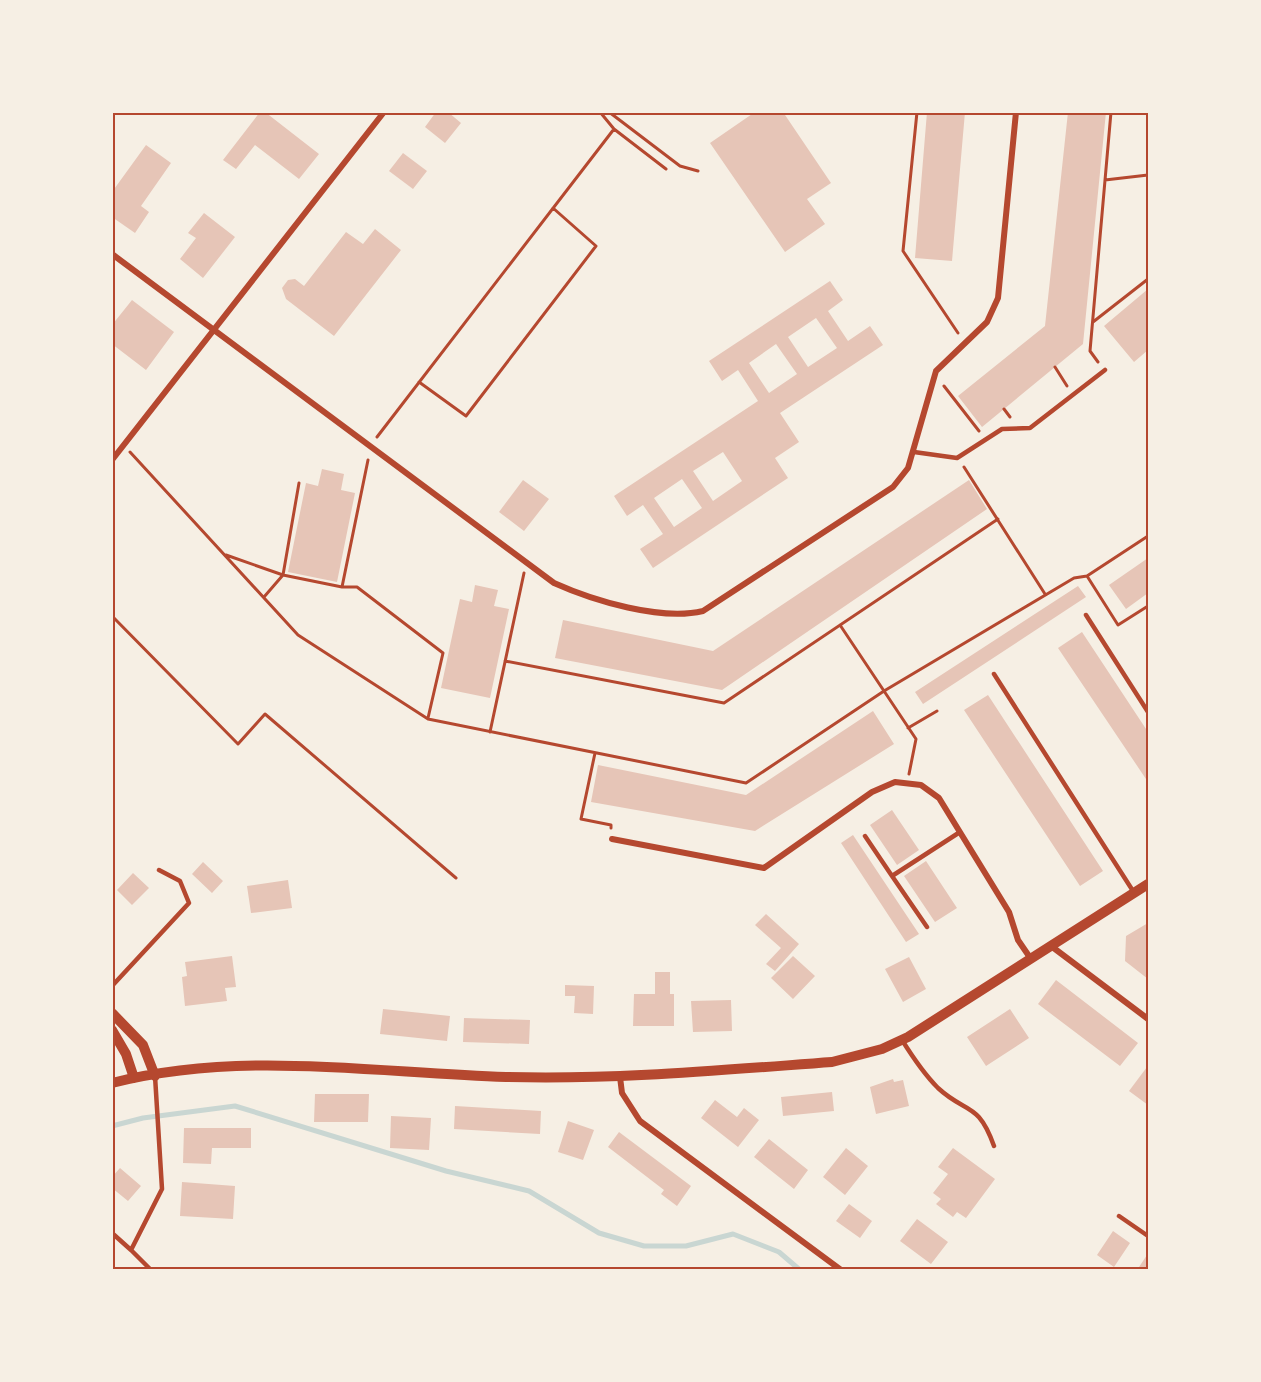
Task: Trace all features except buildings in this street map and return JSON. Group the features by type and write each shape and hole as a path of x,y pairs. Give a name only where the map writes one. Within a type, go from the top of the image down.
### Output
{"street":[{"path":"112,460 384,112"},
{"path":"112,254 372,445 554,583 581,595 637,608 680,614 703,611 893,487 908,468 935,375 987,322 998,298 1016,112"},
{"path":"612,839 764,868 872,792 895,782 921,785 939,798 1009,912 1018,940 1031,959"},
{"path":"112,1083 134,1078 251,1065 379,1068 494,1076 620,1077 832,1062 856,1058 902,1040 1149,884"},
{"path":"1051,946 1149,1019"},
{"path":"112,1013 143,1045 155,1076"},
{"path":"112,1030 126,1054 134,1078"},
{"path":"620,1077 622,1093 640,1121 841,1269"}],"lane":[{"path":"914,452 957,458 1002,429 1030,428 1105,370"},
{"path":"1086,615 1149,712"},
{"path":"994,674 1134,893"},
{"path":"892,876 960,832"},
{"path":"865,836 927,927"},
{"path":"112,986 189,903 180,881 159,870"},
{"path":"902,1040 939,1089 979,1115 994,1146"},
{"path":"131,1250 162,1189 158,1094 155,1076"},
{"path":"1119,1216 1149,1236"},
{"path":"112,1233 151,1269"}],"path":[{"path":"600,112 614,129 666,169"},
{"path":"609,112 680,166 698,171"},
{"path":"917,112 903,252 965,343"},
{"path":"1105,370 1090,351 1111,112"},
{"path":"342,587 372,445 614,129"},
{"path":"1105,180 1149,175"},
{"path":"419,382 466,416 596,246 553,208"},
{"path":"1092,322 1149,279"},
{"path":"1055,367 1073,395"},
{"path":"935,375 986,439"},
{"path":"124,445 298,635 428,719 746,783 884,691 1045,594 1074,578 1087,576 1149,536"},
{"path":"957,458 1045,594"},
{"path":"264,597 283,575 299,483"},
{"path":"505,661 724,703 998,519"},
{"path":"225,555 283,575 357,588 443,653 428,719"},
{"path":"490,732 526,564"},
{"path":"1087,576 1118,625 1149,606"},
{"path":"112,616 238,744 265,714 456,878"},
{"path":"840,625 916,739 908,782"},
{"path":"908,728 937,711"},
{"path":"595,753 581,819 610,825 612,839"}],"waterway":[{"path":"112,1126 143,1118 235,1106 446,1171 529,1191 599,1233 644,1246 686,1246 733,1234 779,1252 800,1270"}]}
